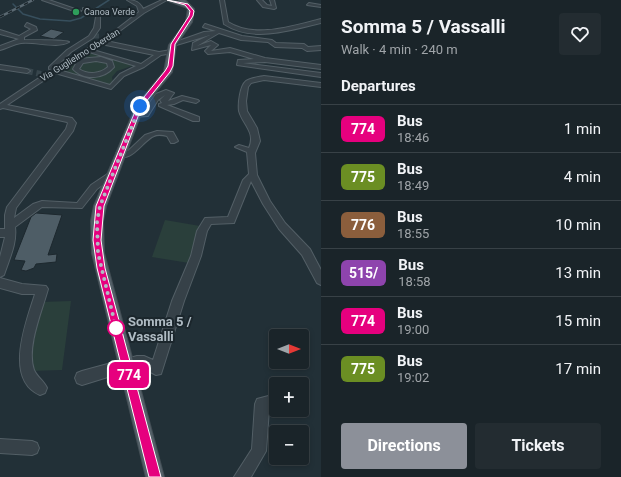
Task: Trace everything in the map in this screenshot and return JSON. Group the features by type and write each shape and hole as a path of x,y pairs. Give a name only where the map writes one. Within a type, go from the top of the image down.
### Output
{"main road":[{"path":"155,477 98,253 97,240 100,206 136,114 142,103 168,72 172,48 191,16 192,11 184,2 173,0"}],"street":[{"path":"44,0 78,11"},
{"path":"129,0 139,5 142,8 142,12"},
{"name":"Via Guglielmo Oberdan","path":"1,106 44,74 54,71 110,37 142,12 165,0"},
{"path":"222,0 226,23 240,30 264,32 321,21"},
{"path":"259,0 265,6 274,8 274,3 272,0"},
{"path":"309,4 321,6"},
{"path":"44,74 69,51 93,36 97,28 100,12 85,9"},
{"path":"0,48 21,39 34,30 34,28 27,25"},
{"path":"54,71 110,87 122,75 142,66 159,54 197,33 206,25 241,38 270,40 275,45 304,46 307,49 321,48"},
{"path":"0,32 21,39 48,43 66,42"},
{"path":"185,40 206,33 216,33 262,47"},
{"path":"216,33 195,44 194,49 211,43 215,45 208,51 210,53 230,50 265,60"},
{"path":"101,36 110,37"},
{"path":"106,43 159,54"},
{"path":"78,45 90,49 107,60 111,66"},
{"path":"72,60 80,62 101,56 142,66"},
{"path":"321,67 265,60 238,62 242,65 321,75"},
{"path":"80,62 76,69 81,73"},
{"path":"75,77 81,73 111,66 125,65 132,70"},
{"path":"0,67 27,72"},
{"path":"99,69 102,80 115,83"},
{"path":"321,84 264,78 249,82 244,93 243,111 253,128 256,141 252,151 252,175 266,202 282,226 306,252 321,280"},
{"path":"136,114 145,114 157,97 165,92 171,93 163,100 166,103 172,103 182,98 196,101"},
{"path":"158,103 196,119"},
{"path":"0,272 10,243 11,228 8,218 12,207 70,129 72,123 69,120 1,106"},
{"path":"120,154 130,153 146,135 153,132 170,134 174,141"},
{"path":"239,147 252,151"},
{"path":"0,232 11,228 36,206 42,204 79,206 94,187 112,174"},
{"path":"82,378 137,362 144,362 153,368 158,366 178,301 196,256 202,231 208,221 231,220 247,180 252,175"},
{"path":"0,283 22,289 42,289 27,343 27,369 31,379 40,388"},
{"path":"242,477 259,451 262,404 269,402"},
{"path":"0,446 32,448"}],"green space":[{"path":"89,52 135,65 117,71 112,77 113,83 111,85 61,70"},
{"path":"165,220 200,226 189,263 152,257"},
{"path":"71,301 62,370 30,371 30,363 41,302"}],"building":[{"path":"51,29 64,32 54,39 40,36"},
{"path":"36,213 62,215 48,255 57,254 56,262 36,264 34,268 26,271 21,270 25,261 14,260 31,217"}],"waterway":[{"path":"13,4 23,14 40,19 70,21 81,18 109,0"}],"tunnel":[{"path":"94,36 101,36"},
{"path":"27,71 41,74"}],"railway":[{"path":"0,17 33,0"}],"bus line":[{"name":"774","path":"155,477 101,268 98,253 97,222 100,206 136,114 142,103 168,72 170,66 171,49 174,41 192,14 191,8 169,0"}],"place":[{"name":"Canoa Verde","path":"76,12"},
{"name":"Somma 5 / Vassalli","path":"116,328"}],"route":[{"path":"116,328 98,253 97,222 100,206 140,106"}]}
